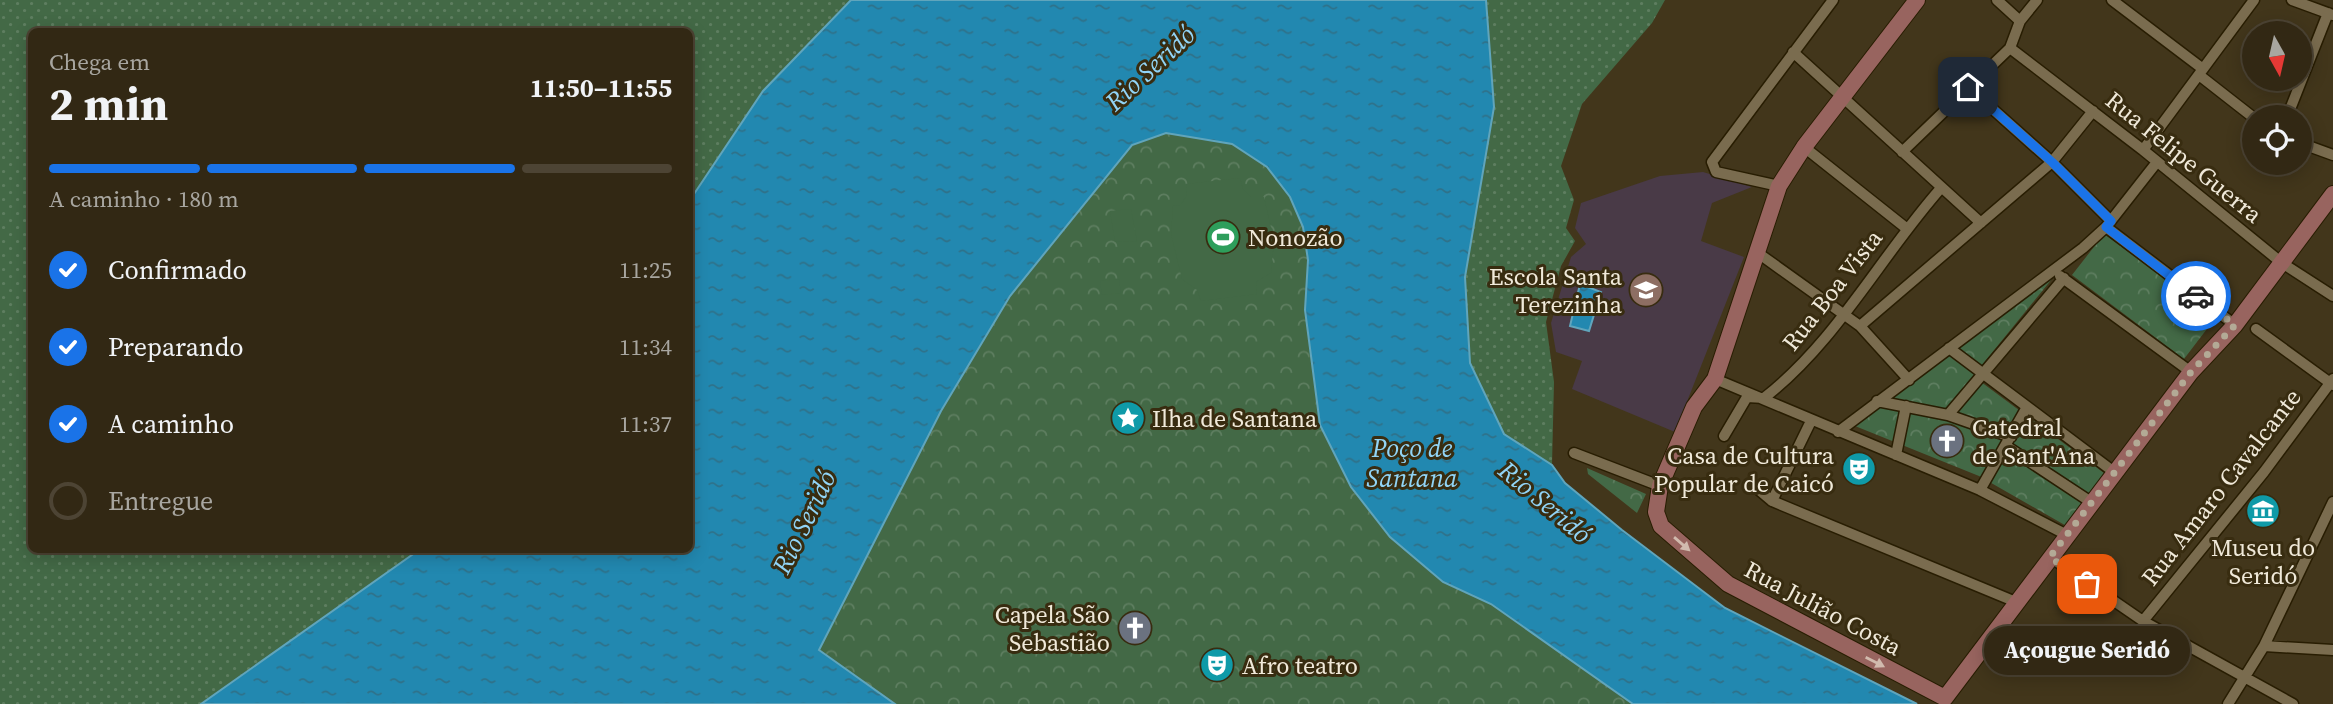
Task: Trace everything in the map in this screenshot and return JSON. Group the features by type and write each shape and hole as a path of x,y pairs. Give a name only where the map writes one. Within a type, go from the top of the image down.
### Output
{"main road":[{"path":"1660,486 1694,407 1715,379 1779,186 1840,98 1917,0"},
{"path":"1950,701 2014,600 2191,372 2235,325 2333,194"},
{"name":"Rua Julião Costa","path":"1660,486 1656,512 1661,526 1728,584 1950,701"}],"street":[{"path":"1779,186 1713,170 1714,159 1833,0"},
{"path":"1997,0 2020,21"},
{"path":"1902,152 2010,48 2020,21 2037,0"},
{"path":"2112,0 2242,108"},
{"path":"2143,150 2254,0"},
{"path":"2292,0 2330,14 2292,105"},
{"name":"Rua Felipe Guerra","path":"2010,48 2143,150 2282,263 2333,296"},
{"path":"1793,52 1840,98 1981,223"},
{"path":"1968,87 2052,162 2108,224 2235,325"},
{"path":"1860,326 2052,162 2093,111"},
{"path":"1804,147 1906,228"},
{"path":"2312,147 2333,155"},
{"path":"1838,432 2052,271 2108,224 2157,162"},
{"name":"Rua Boa Vista","path":"1724,436 1747,397 1764,398 1818,350 1906,228 1941,188"},
{"path":"1758,253 1860,326 1909,380"},
{"path":"2052,271 2191,372"},
{"path":"1948,415 2064,278"},
{"path":"2256,329 2332,382"},
{"path":"1949,348 2114,472"},
{"path":"1715,379 1980,490 2067,535"},
{"name":"Rua Amaro Cavalcante","path":"2143,621 2332,382"},
{"path":"1877,401 1948,415 2008,441 2091,502"},
{"path":"1896,455 1906,406"},
{"path":"1980,490 2027,408"},
{"path":"1772,501 1811,421"},
{"path":"1574,453 1660,486"},
{"path":"1759,490 1772,501 2014,600"},
{"path":"2228,704 2263,646 2333,502"},
{"path":"2050,557 2143,621 2293,704"},
{"path":"2263,646 2333,650"}],"shaded area":[{"name":"Escola Santa Terezinha","path":"1703,172 1752,187 1712,203 1701,241 1744,257 1675,432 1572,389 1582,361 1556,352 1551,323 1571,257 1586,244 1575,228 1581,203 1660,176"}],"green space":[{"path":"0,0 851,0 763,91 693,196 693,28 28,28 28,553 415,553 201,704 0,704"},
{"path":"1486,0 1665,0 1652,23 1582,104 1561,166 1574,200 1566,228 1575,241 1561,266 1546,322 1554,382 1552,465 1504,434 1470,363 1465,277 1494,107"},
{"name":"Ilha de Santana","path":"1166,133 1232,144 1267,167 1290,197 1303,227 1308,260 1305,310 1320,425 1351,487 1390,537 1443,582 1491,604 1633,704 895,704 819,650 941,411 1010,296 1132,145"},
{"name":"Nonozão","path":"1240,178 1243,189 1251,197 1264,197 1274,241 1271,273 1256,282 1257,294 1201,301 1197,290 1182,279 1171,234 1173,206 1180,205 1187,196 1186,184"},
{"path":"1131,209 1137,241 1115,242 1110,211"},
{"path":"2104,234 2216,317 2184,359 2072,275"},
{"path":"2065,263 1973,376 2108,476 2070,528 1979,476 1855,426"},
{"path":"1119,279 1121,293 1102,295 1100,281"},
{"path":"1587,468 1646,494 1637,513 1588,474"}],"water":[{"path":"851,0 1486,0 1494,107 1465,277 1470,363 1504,434 1552,465 1565,483 1725,608 1917,704 1633,704 1491,604 1443,582 1390,537 1351,487 1320,425 1305,310 1308,260 1303,227 1290,197 1267,167 1232,144 1166,133 1132,145 1010,296 941,411 819,650 895,704 201,704 415,553 693,553 693,196 763,91"},
{"path":"1580,284 1601,292 1589,331 1570,326"}],"way so far":[{"path":"2087,584 2050,557 2191,372 2235,325 2196,296"}],"place":[{"name":"Nonozão","path":"1223,237"},
{"name":"Escola Santa Terezinha","path":"1646,290"},
{"name":"Ilha de Santana","path":"1128,418"},
{"name":"Catedral de Sant'Ana","path":"1947,441"},
{"name":"Casa de Cultura Popular de Caicó","path":"1859,469"},
{"name":"Museu do Seridó","path":"2263,511"},
{"name":"Açougue Seridó","path":"2087,584"},
{"name":"Capela São Sebastião","path":"1135,628"},
{"name":"Afro teatro","path":"1217,665"}],"route":[{"path":"1968,87 2083,191 2111,221 2106,227 2196,296"}],"water label":[{"name":"Rio Seridó","path":"1150,68"},
{"name":"Poço de Santana","path":"1412,463"},
{"name":"Rio Seridó","path":"1545,502"},
{"name":"Rio Seridó","path":"804,522"}]}
